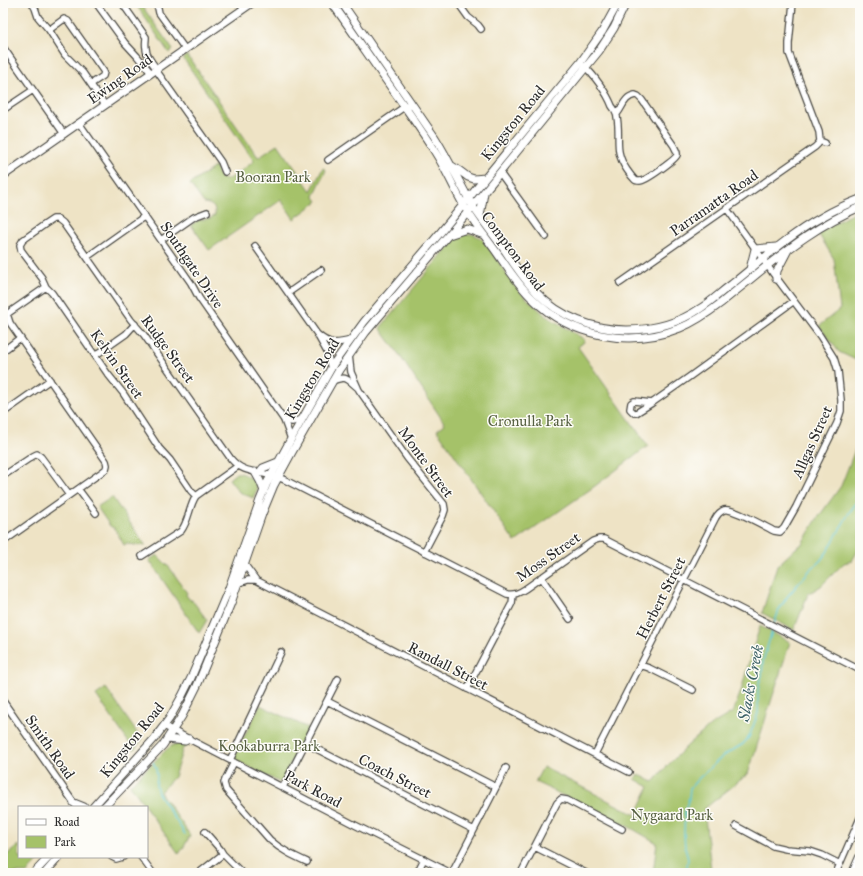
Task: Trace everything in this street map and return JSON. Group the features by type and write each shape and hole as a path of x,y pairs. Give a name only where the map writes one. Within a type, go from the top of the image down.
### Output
{"highway":[{"path":"853,873 860,858"}],"main road":[{"name":"Ewing Road","path":"3,176 252,3"},
{"name":"Compton Road","path":"332,3 436,152 468,212 524,290 543,309 561,321 581,330 614,338 624,338 642,337 671,332 689,324 712,310 765,263 779,246 821,217 860,199"},
{"name":"Compton Road","path":"342,3 411,102 440,146 480,216 523,276 538,294 558,310 573,318 603,328 618,330 656,328 676,322 700,309 750,269 765,263 824,224 860,207"},
{"name":"Kingston Road","path":"95,806 148,747 176,707 191,678 232,580 264,491 275,476 349,354 468,212 583,65 618,3"},
{"name":"Kingston Road","path":"105,806 157,751 182,716 197,686 238,583 275,476 278,462 331,369 369,316 401,280 485,178 583,65 599,51 609,36 626,3"},
{"path":"452,166 468,177 485,178"},
{"path":"480,216 484,192"},
{"path":"448,235 467,229 484,235"},
{"path":"750,269 755,250 779,246"},
{"path":"776,278 777,271 791,247"},
{"path":"264,491 257,473 263,468 278,462"},
{"path":"167,739 185,741 189,739"},
{"path":"34,873 48,858"},
{"path":"45,873 58,858"}],"street":[{"path":"32,3 38,17 49,30 65,55 83,73 106,105"},
{"path":"96,3 125,43 154,71 221,162 225,172"},
{"path":"122,3 146,37 145,46 154,71"},
{"path":"154,3 158,8 159,13 185,49"},
{"path":"458,3 468,17 481,28"},
{"name":"Parramatta Road","path":"620,283 822,142 789,54 793,3"},
{"path":"49,30 64,19 68,21 104,72 103,76 91,84"},
{"path":"3,47 64,134"},
{"path":"583,65 591,73 611,101 617,114 619,156 633,178 638,183 648,178 678,155 674,146 635,92 622,104 617,114"},
{"path":"3,110 33,90"},
{"path":"611,101 622,104"},
{"path":"328,160 411,102"},
{"name":"Southgate Drive","path":"79,123 145,216 191,283 199,298 284,420 291,439"},
{"path":"500,172 546,237"},
{"name":"Allgas Street","path":"727,209 755,250 820,336 834,358 838,372 842,406 837,423 796,507 784,528 780,532"},
{"path":"161,240 194,217 207,212"},
{"path":"87,257 145,216"},
{"name":"Rudge Street","path":"58,219 63,223 231,459 238,466"},
{"name":"Kelvin Street","path":"58,219 44,225 23,240 20,245 21,250 96,355 107,373 123,393 159,448 170,460 196,496"},
{"path":"255,246 317,334 324,340 332,343 340,343 351,340"},
{"path":"288,294 321,270"},
{"path":"3,542 106,469 107,465 106,461 20,338 5,313 46,287"},
{"path":"652,403 794,302"},
{"path":"96,355 126,334 135,324"},
{"path":"317,334 320,342 327,352 331,369"},
{"path":"3,350 20,338"},
{"name":"Monte Street","path":"349,354 351,372 359,390"},
{"name":"Monte Street","path":"332,381 344,378 349,380 359,390 407,458 444,504 445,510 443,516 424,552"},
{"path":"3,413 50,380"},
{"path":"284,420 292,422 302,419"},
{"path":"3,476 37,454 41,457 68,495"},
{"path":"142,556 181,531 185,526 193,500 196,496 238,466 257,473 275,476"},
{"name":"Moss Street","path":"275,476 507,594 517,594 593,541 602,539 606,540 860,670"},
{"path":"78,489 96,513"},
{"name":"Herbert Street","path":"594,754 683,580 720,512 726,510 735,512 774,531 780,532"},
{"name":"Randall Street","path":"244,565 256,580 629,772"},
{"path":"541,577 570,619"},
{"path":"238,583 248,580 256,580"},
{"path":"467,689 511,605 513,595"},
{"path":"281,652 232,761 224,783 226,790 275,845 307,862"},
{"path":"640,665 693,690"},
{"path":"283,787 338,678"},
{"name":"Smith Road","path":"3,701 76,805"},
{"path":"327,701 496,787"},
{"name":"Park Road","path":"164,726 355,825 452,873"},
{"name":"Coach Street","path":"305,743 474,830"},
{"path":"452,873 506,768"},
{"path":"521,873 557,803 561,799 566,800 622,829"},
{"path":"836,873 860,818"},
{"path":"736,826 773,846 786,850 810,850 840,864"},
{"path":"204,832 242,873"},
{"path":"535,847 586,873"},
{"path":"199,873 223,854"},
{"path":"142,858 152,872"},
{"path":"417,873 424,859"}],"green space":[{"path":"135,3 140,3 173,50 169,53"},
{"name":"Booran Park","path":"187,55 258,157 278,144 311,191 323,168 326,170 314,196 318,201 294,219 281,200 209,250 191,225 199,220 211,218 215,215 215,210 211,205 204,203 190,184 216,166 220,177 226,180 236,175 254,161 183,58"},
{"path":"860,210 860,362 839,352 819,326 840,309 834,259 818,233"},
{"name":"Cronulla Park","path":"471,234 482,239 522,294 546,316 584,339 584,342 578,347 648,446 595,486 515,542 437,430 445,424 380,328 455,239 461,235"},
{"path":"860,437 860,547 852,561 844,563 821,586 808,594 794,630 762,613 777,566 801,545 817,519 841,486"},
{"path":"236,473 244,474 256,482 257,489 253,498 239,492 229,479"},
{"path":"112,497 146,546 124,545 115,529 110,526 97,507"},
{"path":"157,555 170,568 187,593 186,595 190,600 192,600 207,620 199,633 149,560"},
{"name":"Nygaard Park","path":"760,626 790,642 748,774 704,809 711,869 710,873 653,873 657,843 631,828 535,782 543,767 636,815 649,787 635,779 638,774 653,782 688,745 711,725 733,712 741,691"},
{"path":"106,688 142,740 134,750 96,695"},
{"name":"Kookaburra Park","path":"260,705 308,728 281,783 233,759"},
{"path":"187,743 188,746 183,748 174,777 160,792 190,835 179,854 148,810 148,806 145,806 130,785 173,745"},
{"path":"18,846 18,858 40,859 27,873 3,873 3,854 8,854"}],"waterway":[{"name":"Slacks Creek","path":"774,624 779,610 787,597 827,552 849,513 860,498"},
{"name":"Slacks Creek","path":"686,873 688,859 684,834 685,810 689,798 690,788 723,756 743,744 749,737 758,713 758,691 762,675 763,661 773,628"},
{"path":"153,762 156,768 156,785 158,793 185,834"}]}
